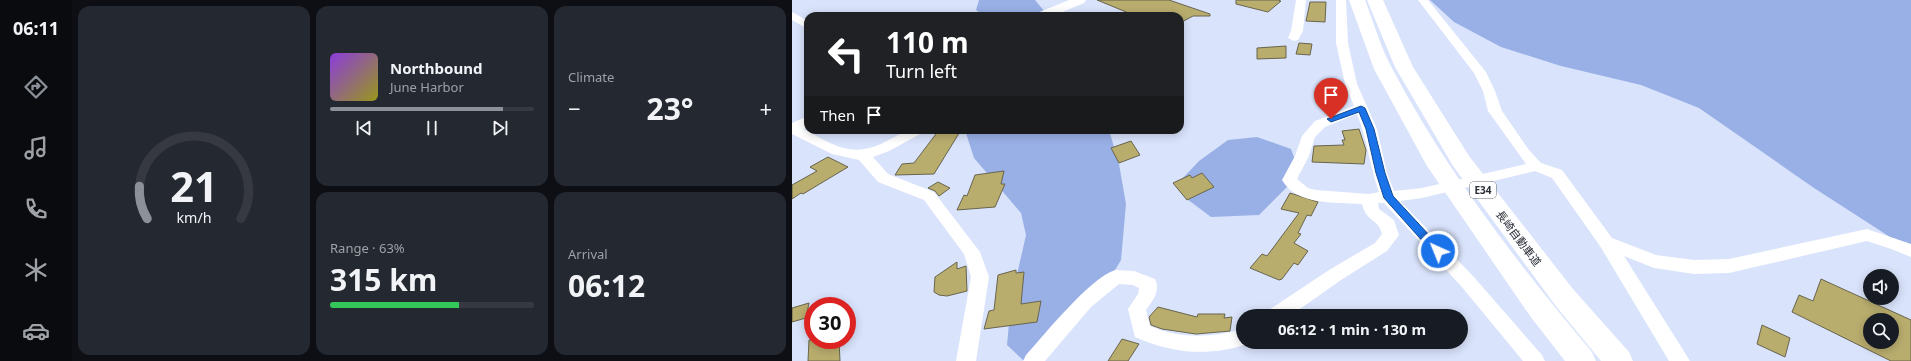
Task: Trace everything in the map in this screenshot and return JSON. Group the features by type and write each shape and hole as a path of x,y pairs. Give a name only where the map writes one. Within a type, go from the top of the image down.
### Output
{"highway":[{"name":"E34","path":"1357,0 1383,69 1438,166 1539,308 1582,361"},
{"name":"長崎自動車道","path":"1375,0 1404,67 1461,161 1564,297 1619,361"}],"street":[{"path":"1052,12 1080,0"},
{"path":"1294,38 1297,31 1301,0"},
{"path":"1341,0 1342,43 1351,84 1370,129 1380,173 1389,198 1467,282 1535,361"},
{"path":"1423,0 1480,72 1489,91 1495,111 1524,153 1529,168"},
{"path":"792,15 804,23"},
{"path":"1361,108 1320,124 1309,136 1302,156 1289,180 1304,192 1316,195 1369,199 1389,198 1422,192 1529,168 1556,174 1606,242 1680,361"},
{"path":"792,129 804,123"},
{"path":"792,129 842,153 863,155 894,143 910,134"},
{"path":"863,155 883,178 928,196 972,252 980,277 974,321 966,361"},
{"path":"1286,309 1335,275 1381,246 1391,235 1388,224 1372,212 1369,199"},
{"path":"1606,242 1654,261 1694,267 1729,266 1867,235 1897,244 1911,251"},
{"path":"1033,361 1085,302 1115,277 1134,278 1150,284 1147,296 1137,309 1142,331 1154,337 1191,345 1213,345 1236,339"}],"shaded area":[{"path":"979,0 1035,0 1045,12 979,12 976,10"},
{"path":"1430,0 1911,0 1911,246 1890,237 1814,188 1699,108 1641,85 1561,66 1501,47 1454,22"},
{"path":"966,134 1110,134 1119,164 1126,204 1121,260 1100,295 1024,361 1007,345 1011,301 1026,235 1021,213 974,158"},
{"path":"1257,137 1291,149 1300,174 1259,215 1211,217 1187,199 1181,180 1199,161 1228,140"}],"building":[{"path":"1097,0 1169,0 1210,14 1210,16 1193,16 1184,21 1184,12 1126,12"},
{"path":"1236,0 1281,1 1268,12 1236,4"},
{"path":"1310,2 1326,2 1325,22 1306,21"},
{"path":"1299,43 1312,44 1310,55 1296,54"},
{"path":"1286,46 1286,58 1257,59 1257,48"},
{"path":"1359,129 1366,150 1364,164 1312,162 1314,146 1344,145 1342,140 1345,140 1342,131"},
{"path":"936,134 959,134 934,174 895,175 902,164 914,163"},
{"path":"1131,141 1140,155 1119,163 1111,148"},
{"path":"828,157 848,167 792,199 792,185 817,171 810,167"},
{"path":"1004,171 1001,184 1005,184 995,207 957,210 964,195 967,196 975,175"},
{"path":"1202,173 1214,187 1187,200 1173,183 1190,175 1192,178"},
{"path":"938,182 950,188 939,196 935,191 928,188"},
{"path":"1290,193 1318,202 1311,216 1307,215 1298,233 1301,234 1294,243 1308,251 1298,265 1294,263 1282,279 1279,280 1250,268 1262,254 1267,256 1299,213 1281,209"},
{"path":"957,262 957,269 966,266 967,291 947,296 939,295 934,292 935,277"},
{"path":"1016,270 1016,273 1024,272 1021,304 1041,301 1037,322 984,329 989,311 994,310 998,275"},
{"path":"1821,279 1863,298 1863,305 1878,305 1896,313 1863,313 1863,347 1792,312 1799,295 1813,301"},
{"path":"804,304 804,319 792,322 792,308"},
{"path":"1158,307 1197,317 1198,314 1225,314 1224,318 1232,317 1230,331 1196,334 1162,329 1151,325 1149,317"},
{"path":"1899,315 1911,320 1911,361 1891,361 1867,349 1899,349"},
{"path":"1762,325 1790,338 1785,357 1757,344"},
{"path":"1122,339 1139,344 1128,361 1108,361"},
{"path":"809,349 839,349 840,361 808,361"}],"route":[{"path":"1331,119 1361,108 1370,129 1380,173 1389,198 1438,251"}]}
